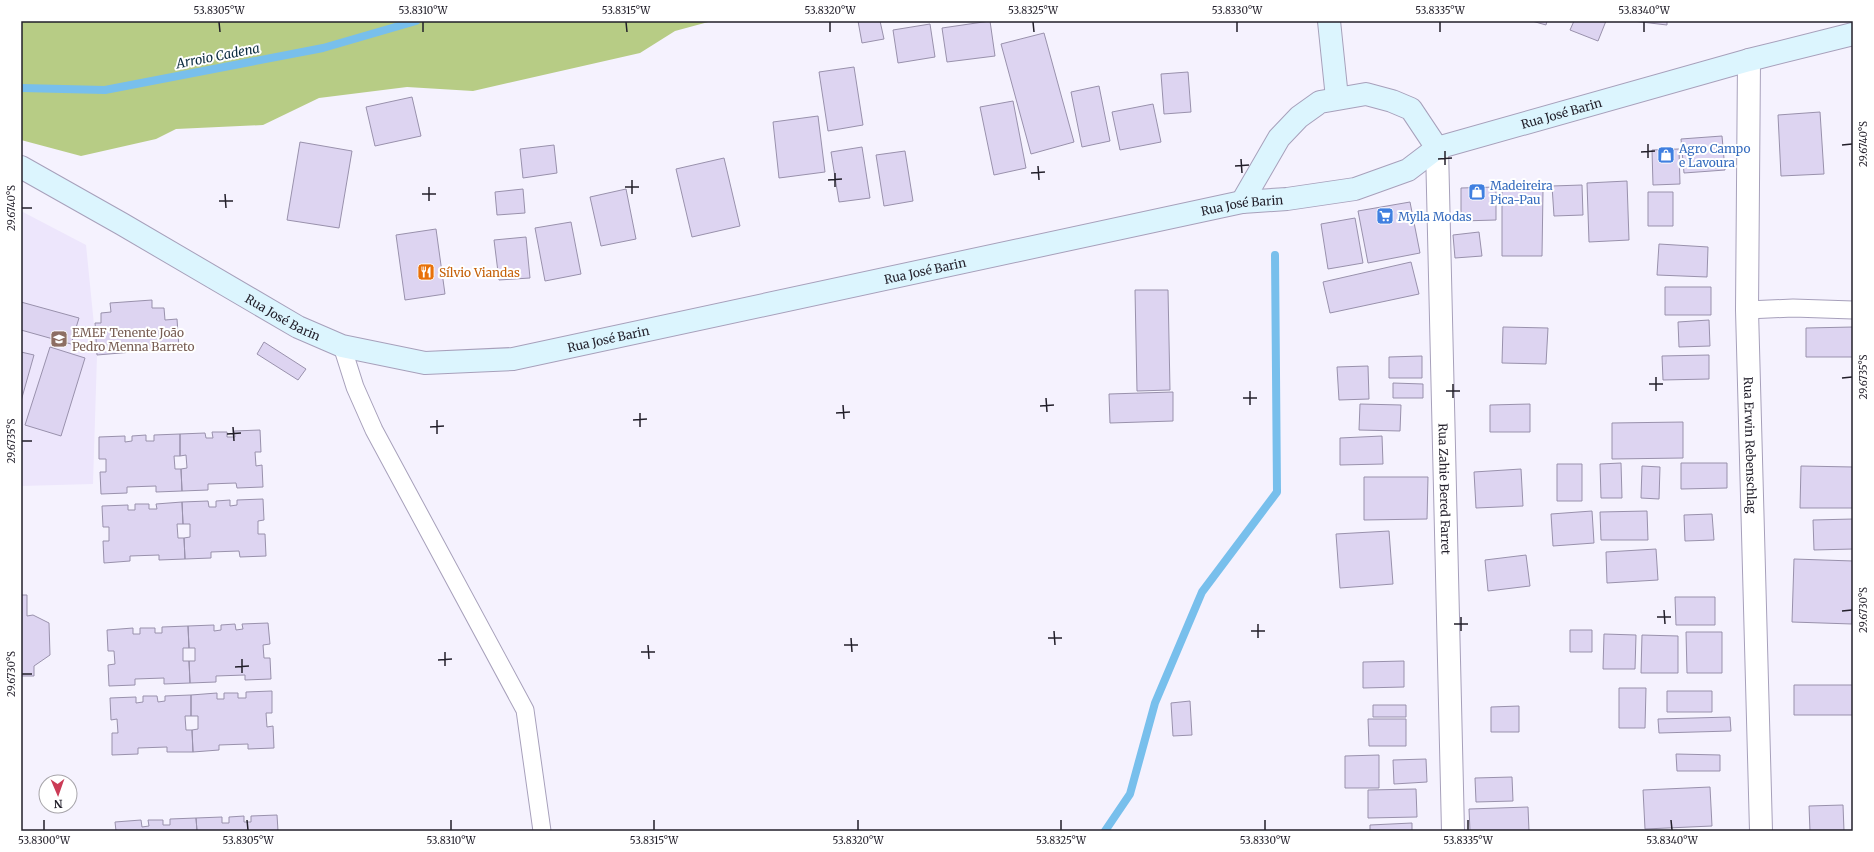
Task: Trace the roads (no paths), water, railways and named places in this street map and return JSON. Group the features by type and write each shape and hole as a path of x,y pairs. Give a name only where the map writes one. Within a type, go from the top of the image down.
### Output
{"main road":[{"path":"1329,21 1337,98"},
{"name":"Rua José Barin","path":"21,167 298,327 342,346 424,363 513,359 1242,202 1287,199 1355,189 1408,170 1437,148 1749,60 1853,34"},
{"path":"1242,202 1279,138 1299,117 1320,102 1366,94 1392,101 1411,109 1437,148"}],"street":[{"name":"Rua Erwin Rebenschlag","path":"1749,60 1747,310 1761,831"},
{"name":"Rua Zahie Bered Farret","path":"1437,148 1453,831"}],"lane":[{"path":"1747,310 1793,308 1853,310"},
{"path":"342,346 355,387 374,430 524,710 542,831"}],"waterway":[{"name":"Arroio Cadena","path":"21,88 105,90 323,48 416,21"},
{"path":"1105,831 1130,794 1155,703 1202,592 1277,492 1275,255"}],"place":[{"name":"Agro Campo e Lavoura","path":"1666,155"},
{"name":"Madeireira Pica-Pau","path":"1477,192"},
{"name":"Mylla Modas","path":"1385,216"},
{"name":"Sílvio Viandas","path":"426,272"},
{"name":"EMEF Tenente João Pedro Menna Barreto","path":"59,339"}]}
